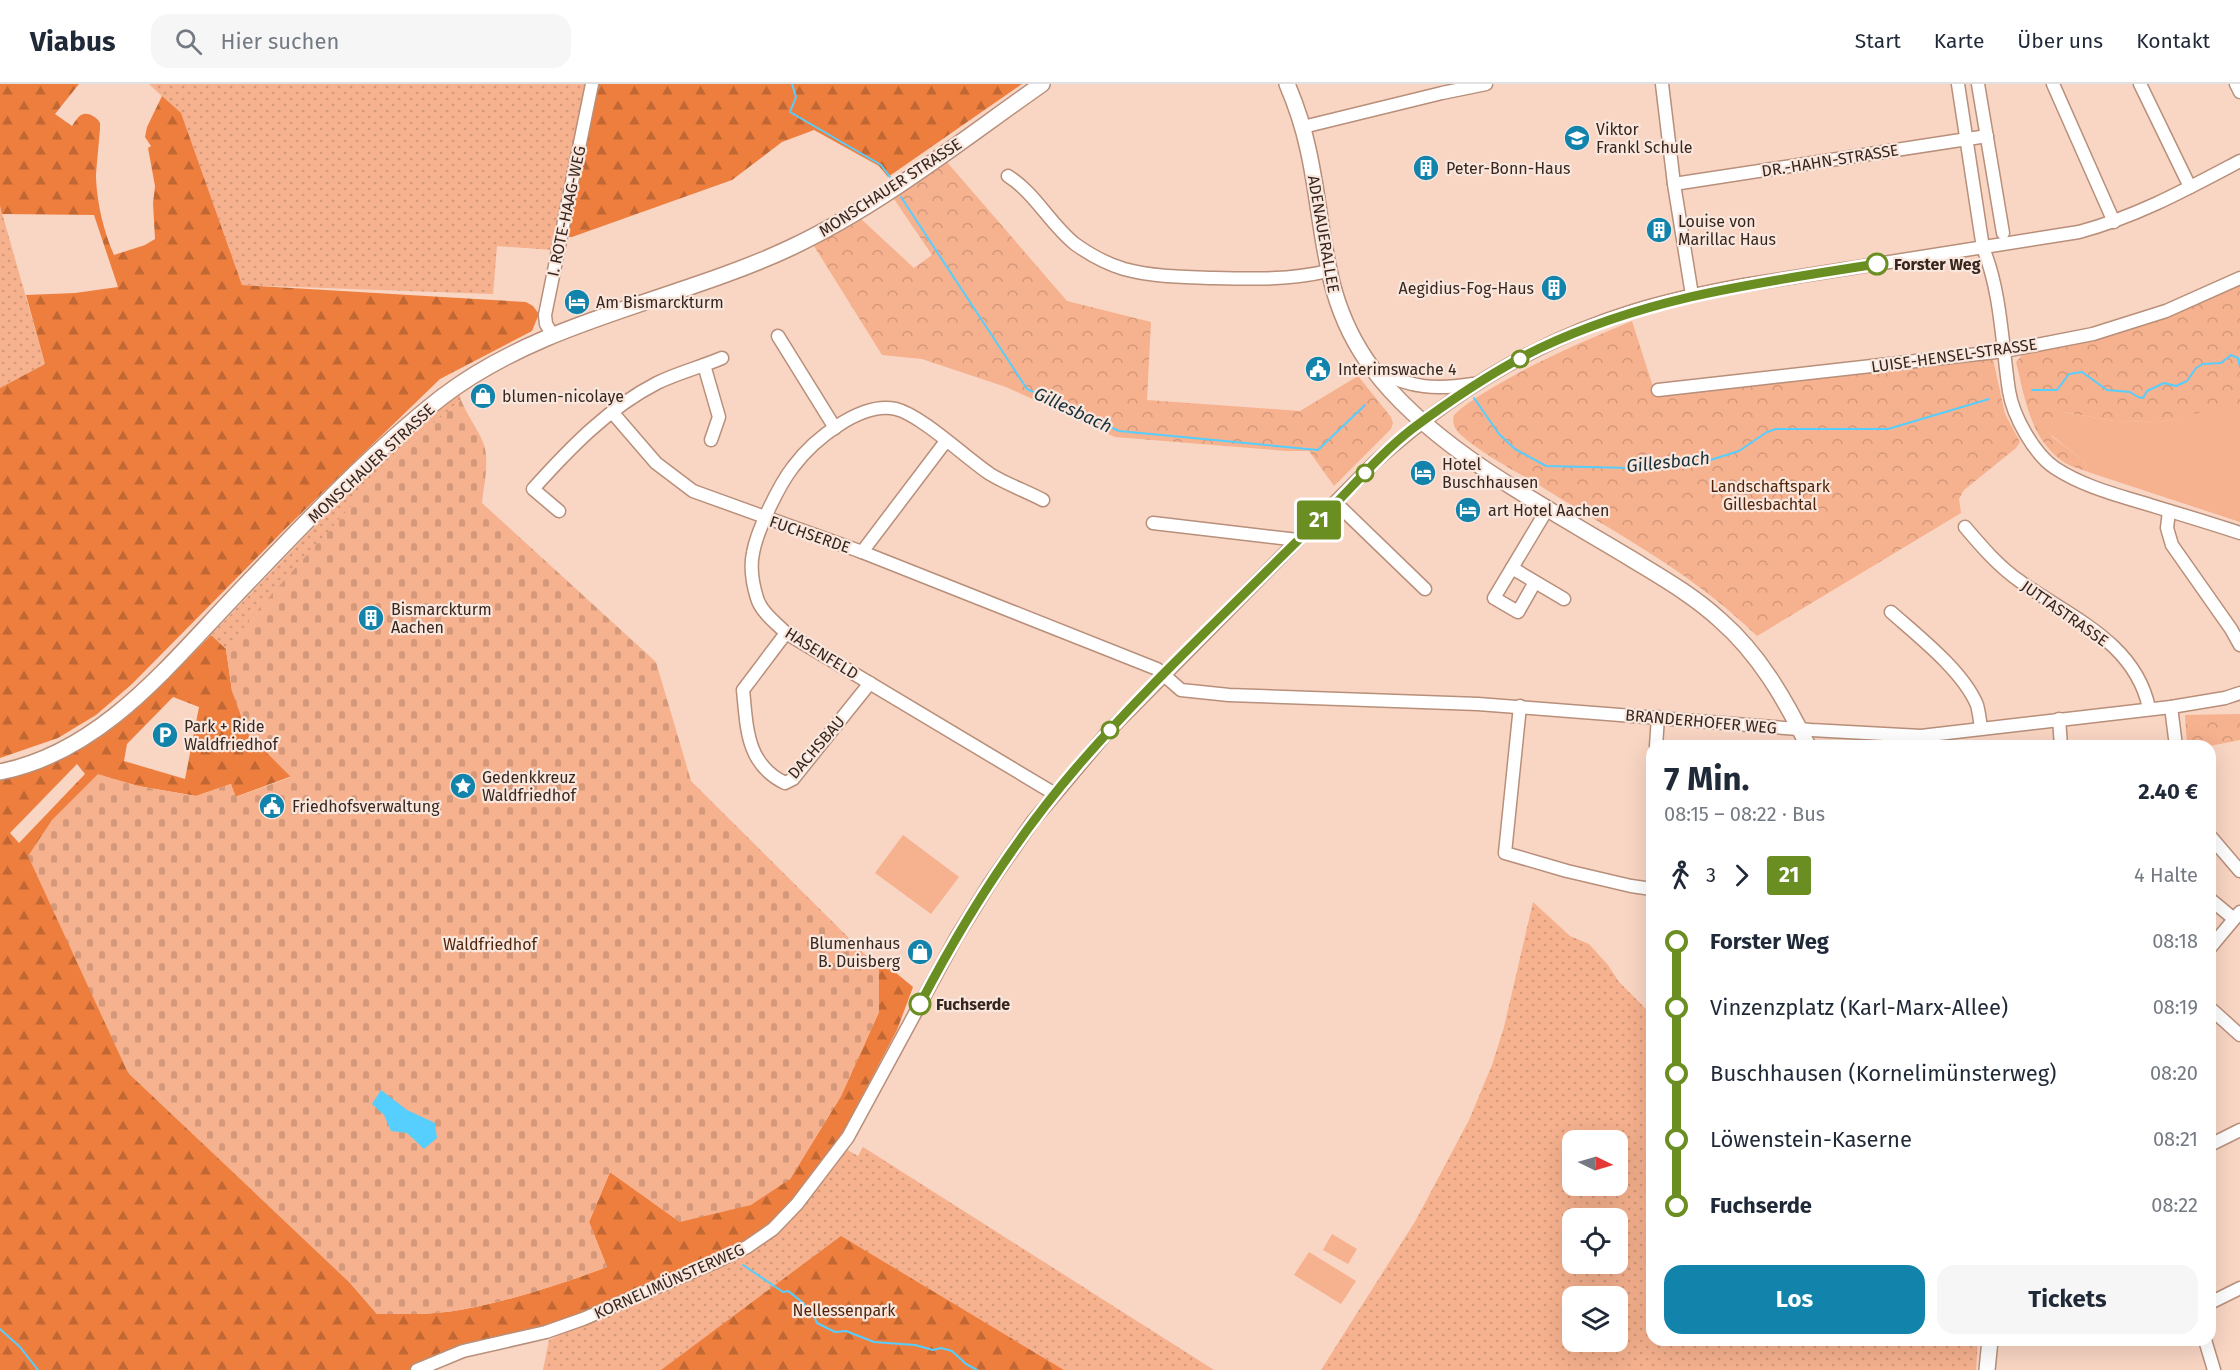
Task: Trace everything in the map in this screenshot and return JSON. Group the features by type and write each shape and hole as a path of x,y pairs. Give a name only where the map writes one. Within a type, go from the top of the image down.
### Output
{"main road":[{"name":"MONSCHAUER STRASSE","path":"0,772 23,766 62,750 88,736 120,712 315,514 394,438 460,385 505,359 553,336 710,280 792,247 846,219 1042,84"},
{"name":"ADENAUERALLEE","path":"1287,84 1303,127 1328,271 1345,323 1373,369 1400,401 1460,451 1677,587 1719,618 1748,648 1769,675 1805,740"},
{"path":"1987,1370 1989,1346"}],"street":[{"name":"I. ROTE-HAAG-WEG","path":"553,336 546,324 545,315 592,84"},
{"path":"1303,127 1486,84"},
{"path":"1662,84 1674,184 1692,295"},
{"path":"1958,84 1977,215 1983,248 1989,263 2010,393 2016,416 2029,439 2053,467 2085,485 2240,533"},
{"path":"1978,84 2003,233"},
{"path":"2053,84 2114,222"},
{"path":"2140,84 2190,188"},
{"path":"2236,84 2240,92"},
{"name":"DR.-HAHN-STRASSE","path":"1674,184 1986,136"},
{"name":"KORNELIMÜNSTERWEG","path":"417,1370 462,1351 546,1332 583,1319 720,1260 747,1247 773,1230 797,1204 848,1137 969,915 1005,861 1055,794 1106,734 1375,462 1409,432 1477,384 1538,349 1632,311 1692,295 2079,232 2148,209 2240,161"},
{"path":"1008,176 1020,183 1053,223 1075,244 1102,260 1122,268 1168,276 1274,279 1307,276 1328,271"},
{"path":"1977,215 1999,211"},
{"name":"LUISE-HENSEL-STRASSE","path":"1658,390 2005,351 2093,333 2166,311 2240,278"},
{"path":"778,336 835,428"},
{"path":"559,511 533,489 571,447 612,412 657,383 722,358"},
{"path":"704,365 719,417 711,440"},
{"path":"1373,369 1391,378 1423,387 1447,388 1477,384"},
{"name":"HASENFELD","path":"1043,500 991,475 912,416 896,409 876,409 855,416 835,428 794,465 780,486 766,518 753,554 753,577 757,600 768,616 786,633 1055,794"},
{"name":"FUCHSERDE","path":"612,412 656,463 693,491 862,552 1157,669 1164,675"},
{"path":"862,552 946,441"},
{"path":"1336,503 1425,589"},
{"path":"1535,582 1518,612 1494,598 1548,508"},
{"path":"2169,511 2168,528 2172,545 2240,645"},
{"path":"1153,523 1298,540"},
{"name":"JUTTASTRASSE","path":"1965,528 1989,555 2020,582 2100,635 2120,652 2145,689 2149,708"},
{"path":"1512,568 1564,599"},
{"path":"1891,612 1940,657 1968,690 1977,706 1982,728"},
{"name":"DACHSBAU","path":"786,633 743,690 752,753 776,779 785,783 793,779 870,683"},
{"name":"BRANDERHOFER WEG","path":"1164,675 1174,685 1187,692 1520,706 1800,729 1921,736 2171,707 2225,698 2240,693"},
{"path":"1520,706 1505,853 1567,871 1646,888"},
{"path":"2171,707 2175,740"},
{"path":"1656,740 1658,717"},
{"path":"2059,719 2061,740"},
{"path":"2216,843 2240,871"},
{"path":"2216,903 2237,915 2216,938"},
{"path":"2216,1013 2240,1035"},
{"path":"2216,1142 2240,1130"},
{"path":"2216,1300 2240,1288"},
{"path":"2207,1346 2214,1370"}],"green space":[{"path":"0,84 79,84 55,114 72,126 83,114 93,116 100,123 96,173 98,198 107,237 114,255 145,245 155,239 153,203 155,186 148,148 151,146 145,137 147,127 162,96 181,113 242,285 526,302 533,306 539,314 532,331 440,379 286,528 132,684 96,715 58,738 0,758 0,388 45,364 26,295 75,293 118,287 94,215 2,214 0,206"},
{"path":"149,84 588,84 553,250 497,246 493,294 242,285 181,114"},
{"path":"594,84 1022,84 888,177 879,166 814,130 782,142 732,180 572,237 565,237"},
{"path":"946,161 1067,301 1151,322 1147,400 1300,411 1358,376 1391,417 1393,423 1391,429 1334,486 1309,451 1115,437 1006,387 922,359 882,355 814,246 860,218 914,268 932,255 892,196"},
{"path":"0,206 45,364 0,388"},
{"path":"2240,282 2240,404 2161,422 2114,421 2064,412 2051,436 2083,460 2088,472 2065,463 2051,452 2036,429 2026,403 2016,362 2023,354 2114,333 2177,313"},
{"name":"Landschaftspark Gillesbachtal","path":"1632,321 1655,393 1993,359 2005,414 2020,442 2016,448 1964,490 1959,499 1961,513 1757,636 1732,613 1680,573 1489,456 1461,435 1454,426 1454,415 1492,388 1543,360"},
{"path":"459,393 461,400 395,457 226,649 211,635 371,468 407,434"},
{"name":"Waldfriedhof","path":"461,400 485,449 486,472 482,503 656,662 691,781 879,968 879,1012 841,1096 790,1179 751,1205 680,1222 610,1172 589,1222 607,1267 537,1291 465,1309 432,1313 377,1314 351,1284 128,1073 28,856 52,820 98,774 138,786 196,796 231,784 236,797 291,777 247,733 232,691 226,649 263,604 395,457"},
{"path":"2240,404 2240,522 2088,472 2083,460 2051,435 2063,412 2114,421 2161,422"},
{"path":"211,635 226,649 232,691 292,776 235,797 231,784 196,796 138,786 98,775 351,1284 377,1314 432,1313 465,1309 537,1291 607,1267 589,1222 610,1172 680,1222 790,1179 841,1096 879,1012 879,968 883,962 913,987 897,1030 837,1144 795,1200 770,1225 745,1243 588,1314 440,1356 409,1370 0,1370 0,779 50,764 87,746 144,702","holes":["173,697 199,707 185,779 124,761 127,744","77,764 85,774 19,843 10,833"]},
{"path":"2240,714 2240,740 2216,745 2216,740 2187,740 2185,715"},
{"path":"903,835 959,877 931,914 875,873"},
{"path":"1533,902 1570,936 1589,944 1608,965 1619,982 1646,1009 1646,1346 1978,1346 1976,1370 1321,1370 1416,1220 1469,1120 1492,1065 1504,1027"},
{"path":"863,1147 1214,1370 1064,1370 841,1237 661,1370 543,1370 549,1340 742,1258 771,1238 800,1211 846,1149 858,1156"},
{"path":"1332,1234 1357,1249 1348,1264 1323,1250"},
{"name":"Nellessenpark","path":"841,1236 1064,1370 661,1370"},
{"path":"1309,1252 1356,1281 1341,1304 1294,1275"}],"water":[{"path":"381,1090 407,1110 435,1123 437,1138 424,1149 407,1133 391,1131 384,1115 372,1104"}],"waterway":[{"name":"Gillesbach","path":"792,84 796,97 790,112 881,165 890,177"},
{"name":"Gillesbach","path":"901,197 1027,389 1119,431 1318,450 1365,405"},
{"name":"Gillesbach","path":"2032,390 2057,390 2069,374 2082,372 2107,390 2130,392 2143,398 2147,391 2164,383 2176,386 2187,381 2196,368 2203,364 2221,363 2231,355 2238,358 2240,367"},
{"name":"Gillesbach","path":"1474,398 1499,434 1515,449 1546,466 1629,468 1704,462 1739,451 1767,432 1776,429 1888,429 1989,399"},
{"path":"743,1265 783,1292 788,1291 801,1301 817,1323 835,1332 846,1331 874,1342 915,1345 933,1350 941,1348 952,1351 966,1364 977,1370"},
{"path":"0,1329 20,1347 38,1370"}],"bus line":[{"name":"21","path":"920,1004 969,915 990,883 1034,821 1077,767 1106,734 1375,462 1414,428 1461,394 1516,360 1558,340 1632,311 1692,295 1744,285 1877,264"}],"place":[{"name":"Viktor Frankl Schule","path":"1577,138"},
{"name":"Peter-Bonn-Haus","path":"1426,168"},
{"name":"Louise von Marillac Haus","path":"1659,230"},
{"name":"Forster Weg","path":"1877,264"},
{"name":"Aegidius-Fog-Haus","path":"1554,288"},
{"name":"Am Bismarckturm","path":"577,302"},
{"name":"Interimswache 4","path":"1318,369"},
{"name":"blumen-nicolaye","path":"483,396"},
{"name":"Hotel Buschhausen","path":"1423,473"},
{"name":"art Hotel Aachen","path":"1468,510"},
{"name":"Bismarckturm Aachen","path":"371,618"},
{"name":"Park + Ride Waldfriedhof","path":"165,735"},
{"name":"Gedenkkreuz Waldfriedhof","path":"463,786"},
{"name":"Friedhofsverwaltung","path":"272,806"},
{"name":"Blumenhaus B. Duisberg","path":"920,952"},
{"name":"Fuchserde","path":"920,1004"}]}
